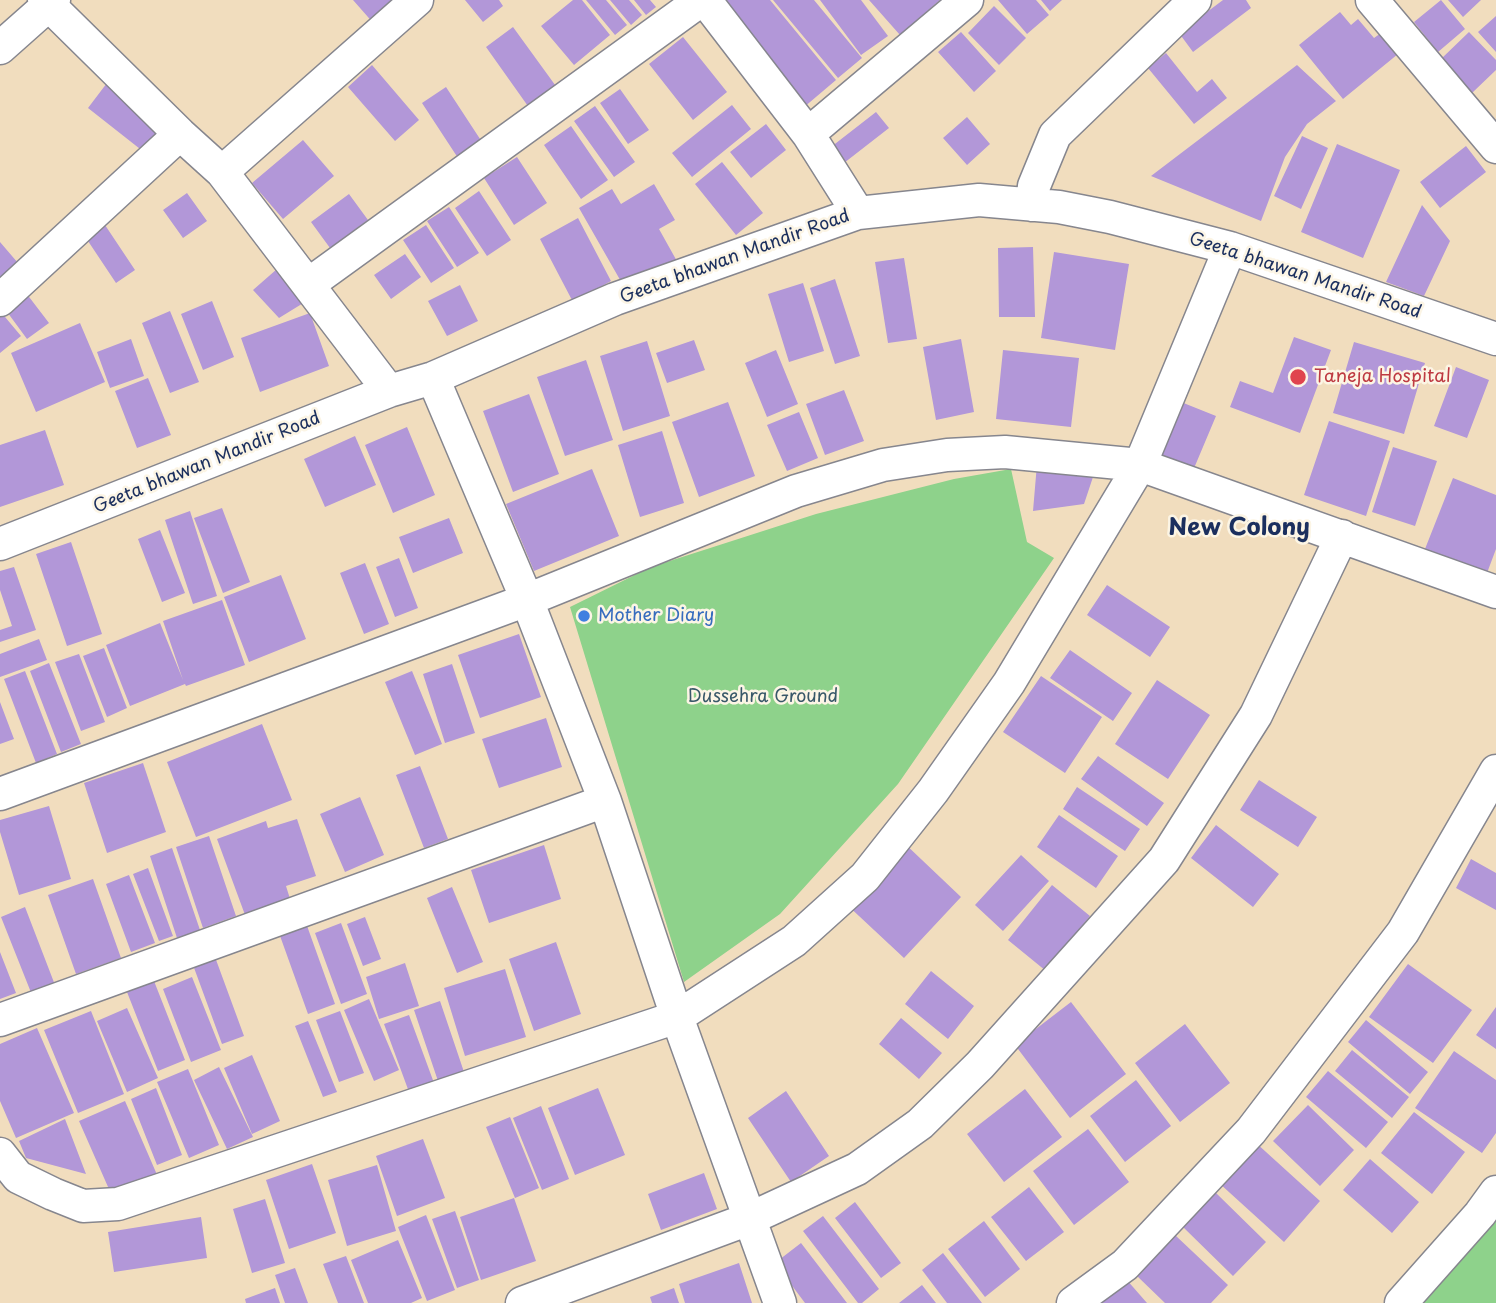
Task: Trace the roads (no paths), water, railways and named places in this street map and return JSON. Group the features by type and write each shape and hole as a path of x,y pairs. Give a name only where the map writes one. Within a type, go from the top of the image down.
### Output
{"street":[{"path":"222,172 417,0"},
{"path":"309,284 703,0 808,134 858,213"},
{"path":"808,134 967,0"},
{"path":"1032,205 1034,186 1055,135 1195,0"},
{"path":"1372,0 1485,111 1496,147"},
{"path":"0,48 49,2 180,134 222,172 389,391"},
{"path":"0,300 180,134"},
{"name":"Geeta bhawan Mandir Road","path":"0,544 389,391 433,378 615,299 858,213 979,201 1059,207 1110,217 1230,248 1496,339"},
{"path":"0,1154 18,1177 53,1194 83,1206 118,1204 677,1017 794,941 865,877 933,791 1009,683 1140,465 1230,248"},
{"path":"433,378 527,600 605,801 677,1017 780,1303"},
{"path":"0,794 527,600 796,491 883,465 947,455 1005,452 1140,465 1496,592"},
{"path":"522,1303 749,1219 857,1169 920,1124 980,1065 1171,849 1256,715 1342,536"},
{"path":"1073,1303 1125,1265 1251,1131 1403,932 1496,771"},
{"path":"0,1020 605,801"},
{"path":"1401,1303 1480,1214 1496,1192"}],"place":[{"name":"Taneja Hospital","path":"1298,377"},
{"name":"Mother Diary","path":"584,616"}],"district":[{"name":"New Colony","path":"1239,528"}],"park label":[{"name":"Dussehra Ground","path":"763,697"}]}
